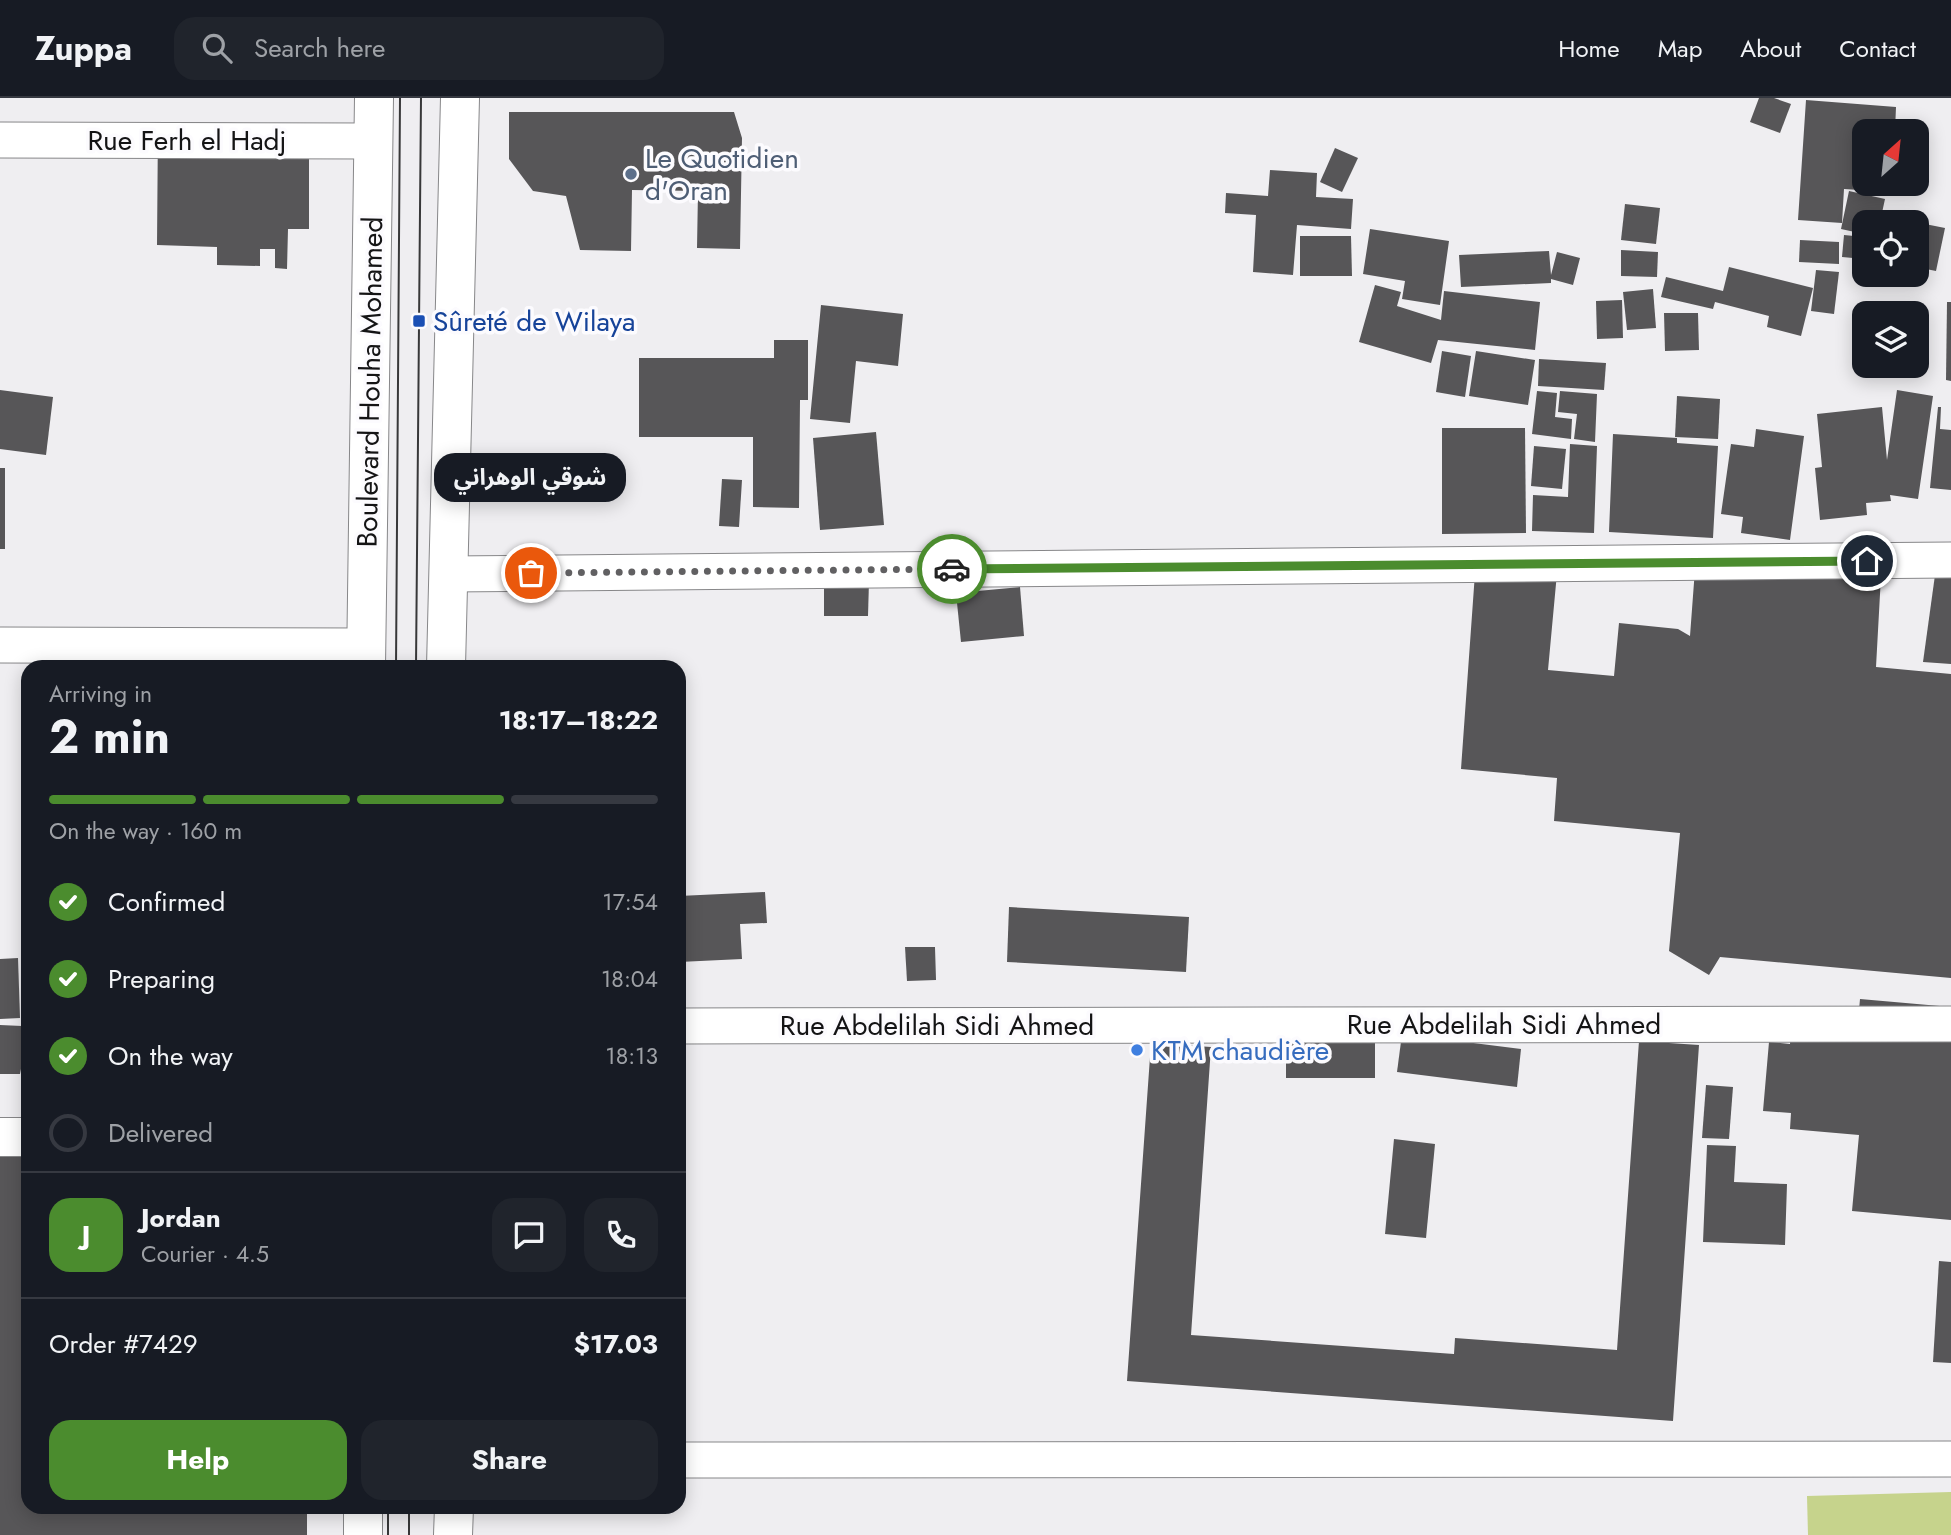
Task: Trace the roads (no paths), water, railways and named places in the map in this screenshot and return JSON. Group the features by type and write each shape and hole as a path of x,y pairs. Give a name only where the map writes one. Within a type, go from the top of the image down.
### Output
{"main road":[{"name":"Boulevard Houha Mohamed","path":"366,657 374,98"},
{"path":"446,660 460,98"},
{"path":"0,1137 21,1136"},
{"path":"363,1514 363,1535"},
{"path":"453,1535 454,1514"}],"street":[{"name":"Rue Ferh el Hadj","path":"0,140 373,141"},
{"path":"448,574 1951,560"},
{"path":"0,645 366,657"},
{"name":"Rue Abdelilah Sidi Ahmed","path":"686,1026 1951,1024"},
{"path":"686,1460 1951,1459"}],"tram line":[{"path":"396,660 400,98"},
{"path":"416,660 421,98"},
{"path":"388,1514 388,1535"},
{"path":"409,1514 409,1535"}],"place":[{"name":"Le Quotidien d'Oran","path":"631,174"},
{"name":"Sûreté de Wilaya","path":"419,321"},
{"name":"شوقي الوهراني","path":"531,573"},
{"name":"KTM chaudière","path":"1137,1050"}]}
